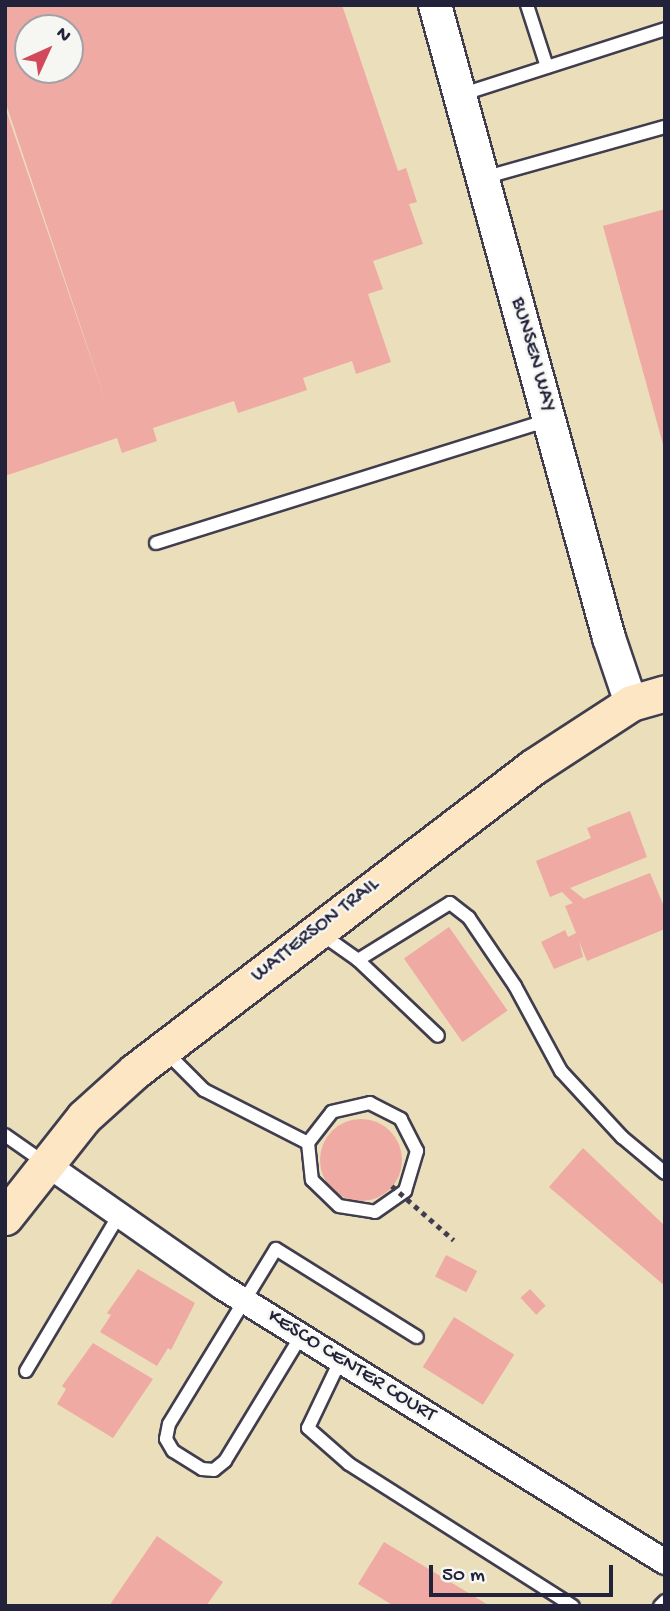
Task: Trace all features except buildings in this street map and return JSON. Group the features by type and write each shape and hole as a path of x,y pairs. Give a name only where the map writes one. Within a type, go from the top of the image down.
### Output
{"main road":[{"name":"WATTERSON TRAIL","path":"5,1217 83,1117 163,1049 492,796 631,703 665,693"}],"street":[{"name":"BUNSEN WAY","path":"435,5 631,703"},
{"name":"KESCO CENTER COURT","path":"45,1163 242,1300 665,1562"}],"lane":[{"path":"527,5 547,67"},
{"path":"460,95 665,29"},
{"path":"483,178 665,127"},
{"path":"156,543 550,420"},
{"path":"358,960 450,903 469,918 561,1071 622,1137 665,1173"},
{"path":"316,931 358,960 438,1036"},
{"path":"163,1049 204,1090 309,1143"},
{"path":"370,1103 401,1119 417,1151 405,1191 375,1212 338,1206 312,1180 309,1143 332,1112 370,1103"},
{"path":"5,1135 45,1163"},
{"path":"26,1371 120,1215"},
{"path":"301,1336 225,1461 214,1469 202,1469 173,1451 166,1438 169,1424 242,1300 276,1249 417,1337"},
{"path":"340,1360 308,1428 349,1464 573,1606"},
{"path":"660,1606 665,1601"}],"path":[{"path":"393,1186 454,1240"}]}
